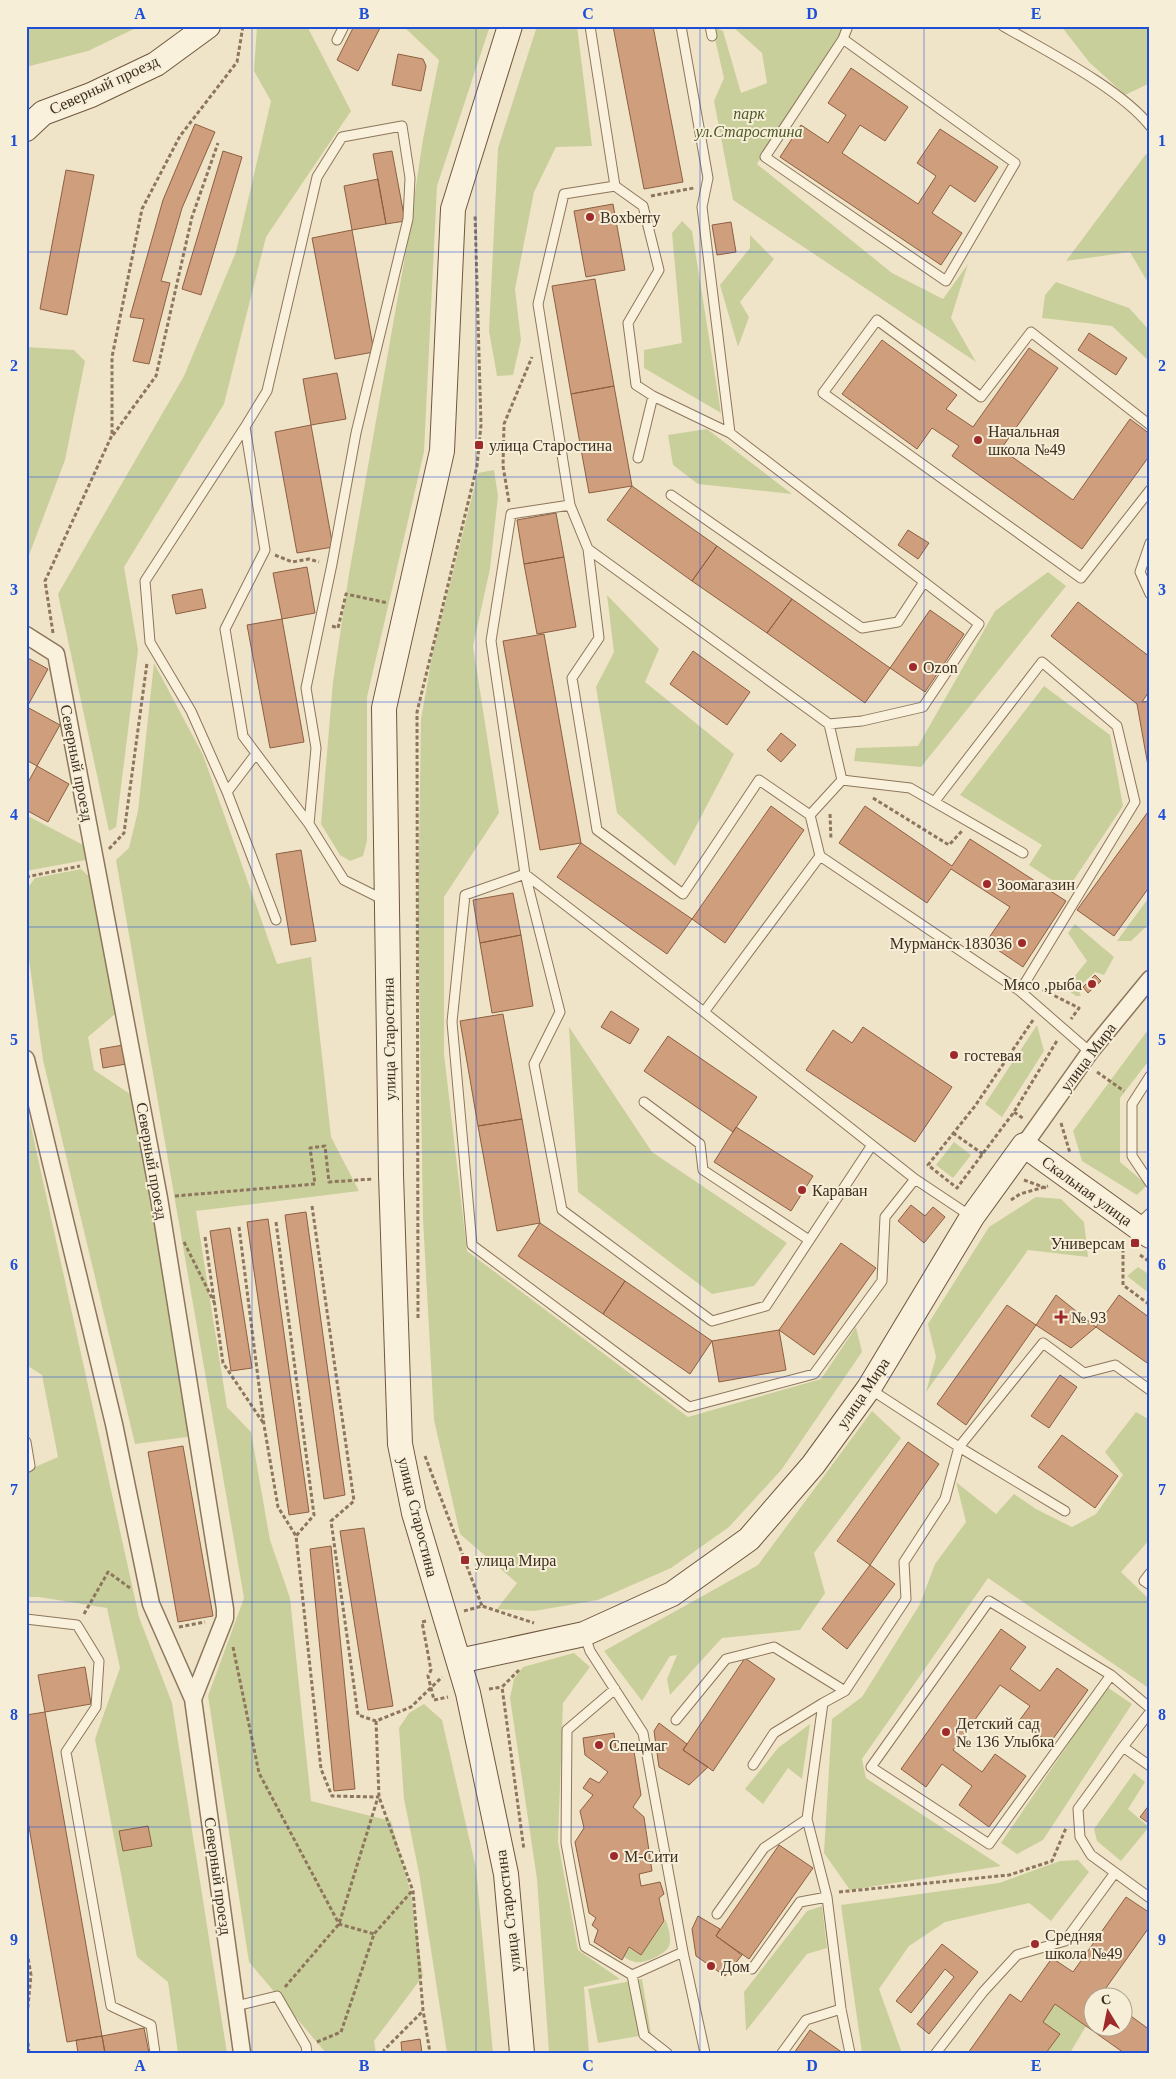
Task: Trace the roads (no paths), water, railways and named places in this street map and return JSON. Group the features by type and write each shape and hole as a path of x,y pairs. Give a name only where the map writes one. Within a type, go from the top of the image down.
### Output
{"main road":[{"name":"Северный проезд","path":"26,129 43,114 91,95 156,64 208,26"},
{"name":"улица Старостина","path":"510,26 454,209 442,451 384,708 391,1175 400,1444 414,1513 459,1661 506,1874 522,2053"},
{"name":"улица Мира","path":"459,1661 584,1634 672,1594 749,1539 813,1466 869,1388 968,1214 1024,1145"},
{"name":"Скальная улица","path":"1024,1145 1140,1229"}],"street":[{"name":"Северный проезд","path":"26,635 56,654 166,1239 225,1609 225,1618 192,1699"},
{"name":"улица Мира","path":"1024,1145 1090,1052 1150,979"},
{"name":"Северный проезд","path":"26,1059 114,1424 151,1604 192,1699 242,2053"}],"lane":[{"path":"337,40 344,26"},
{"path":"590,26 615,186"},
{"path":"681,26 708,178 702,207 730,433"},
{"path":"710,26 712,36"},
{"path":"843,39 1015,163 946,281 765,157 843,39 848,26"},
{"path":"1003,26 1075,68 1138,110 1150,126"},
{"path":"276,920 227,792 191,711 150,642 145,581 267,391 317,177 342,137 402,126 410,178 408,219 356,433 332,564 306,688 316,748 309,824"},
{"path":"829,724 862,721 923,707 979,624 730,433 653,396 636,385 628,323 659,270 643,206 615,186 564,194 538,304 570,505 588,549 599,638 572,678 596,830 683,894 759,780 810,815 820,856 1020,991 1090,1052"},
{"path":"1150,425 1031,332 980,397 877,320 822,393 1080,578 1150,490"},
{"path":"638,458 653,396"},
{"path":"245,427 265,550 225,629 243,736 255,755 309,824 344,880 386,901"},
{"path":"670,495 862,628 898,622 924,582"},
{"path":"570,505 511,514 491,641 525,874 560,1012 534,1064 562,1210 712,1321 766,1306 872,1145"},
{"path":"1150,543 1140,572 1150,594"},
{"path":"588,549 829,724 842,780"},
{"path":"935,801 1042,662 1117,726 1135,802 1020,991"},
{"path":"227,792 255,755"},
{"path":"810,815 842,780"},
{"path":"842,780 910,788 1023,853"},
{"path":"704,1012 820,856"},
{"path":"525,874 704,1012 915,1179 968,1214"},
{"path":"525,874 465,895 452,1022 472,1245 689,1407 814,1374 882,1281 885,1217 915,1179"},
{"path":"1150,1076 1132,1104 1132,1156 1150,1183"},
{"path":"644,1102 700,1144 703,1170 809,1240"},
{"path":"753,1764 774,1733 845,1691 906,1599 904,1562 945,1499 959,1447 1043,1343 1084,1373 1115,1365 1150,1390"},
{"path":"869,1388 959,1447 1065,1512"},
{"path":"26,1442 30,1466 26,1468"},
{"path":"1150,1573 1144,1581 1150,1585"},
{"path":"1111,1675 988,1844 871,1767 989,1601 1111,1675 1150,1708"},
{"path":"26,1619 77,1625 99,1662 96,1707 66,1752 111,2006 151,2025 155,2053"},
{"path":"584,1634 590,1650 643,1733 683,1952 705,2053"},
{"path":"676,1720 726,1659 774,1647 845,1691"},
{"path":"615,1690 567,1730 566,1843 585,1947 632,1975 644,2035 667,2053"},
{"path":"823,1703 807,1819 827,1895 841,2009 850,2053"},
{"path":"1150,1712 1078,1809 1080,1836 1090,1854 1114,1874 1150,1898"},
{"path":"1123,1748 1150,1766"},
{"path":"717,1914 764,1848 807,1819"},
{"path":"936,2053 983,1992 1017,1955 1065,1941 1114,1874"},
{"path":"752,1969 800,1902 827,1895"},
{"path":"632,1975 683,1952"},
{"path":"236,2006 277,1996 306,2049"},
{"path":"782,2053 806,2020 841,2009"}],"place":[{"name":"Boxberry","path":"590,217"},
{"name":"Начальная школа №49","path":"978,440"},
{"name":"улица Старостина","path":"479,445"},
{"name":"Ozon","path":"913,667"},
{"name":"Зоомагазин","path":"987,884"},
{"name":"Мурманск 183036","path":"1022,943"},
{"name":"Мясо ,рыба","path":"1092,984"},
{"name":"гостевая","path":"954,1055"},
{"name":"Караван","path":"802,1190"},
{"name":"Универсам","path":"1135,1243"},
{"name":"№ 93","path":"1061,1317"},
{"name":"улица Мира","path":"465,1560"},
{"name":"Детский сад № 136 Улыбка","path":"946,1732"},
{"name":"Спецмаг","path":"599,1745"},
{"name":"М-Сити","path":"614,1856"},
{"name":"Средняя школа №49","path":"1035,1944"},
{"name":"Дом","path":"711,1966"}],"park label":[{"name":"парк ул.Старостина","path":"749,122"}]}
